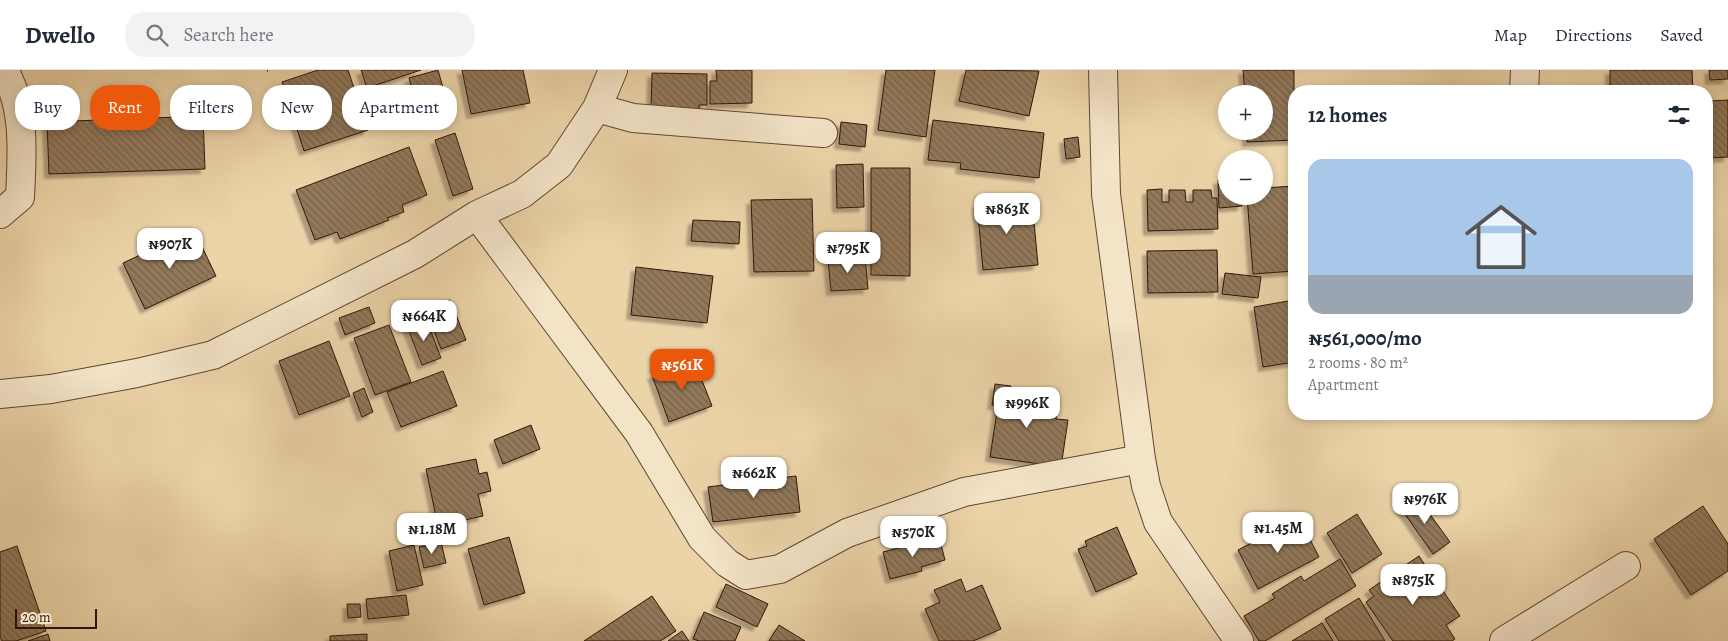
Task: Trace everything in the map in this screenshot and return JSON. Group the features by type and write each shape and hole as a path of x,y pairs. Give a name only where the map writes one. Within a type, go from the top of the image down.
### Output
{"street":[{"path":"0,214 20,197 22,141 17,102 4,70"},
{"path":"0,394 51,389 137,373 213,355 415,254 477,215 522,194 559,165 598,108 613,70"},
{"path":"1103,70 1106,194 1140,459 1146,486 1158,522 1239,641"},
{"path":"1524,85 1525,70"},
{"path":"598,108 633,118 823,133"},
{"path":"477,215 639,433 702,538 727,563 746,575 780,569 847,533 964,492 1140,459"},
{"path":"1504,641 1626,566"}],"building":[{"path":"318,70 348,70 353,85 342,85 342,130 368,130 304,151 297,130 332,130 332,85 283,85 282,82"},
{"path":"361,70 421,70 376,85 366,85"},
{"path":"438,70 442,85 411,85 409,78"},
{"path":"462,70 523,70 530,103 471,114"},
{"path":"716,70 752,70 752,103 710,104 710,81 717,81"},
{"path":"886,70 935,70 926,137 878,130"},
{"path":"966,70 1039,71 1029,116 959,101"},
{"path":"1243,70 1294,70 1294,85 1288,85 1288,140 1247,142 1247,140 1273,140 1273,85 1244,85"},
{"path":"1610,70 1692,70 1693,85 1610,85"},
{"path":"1709,70 1728,70 1728,79 1710,80"},
{"path":"652,73 707,74 707,105 699,105 699,111 651,110"},
{"path":"1728,100 1728,157 1713,158 1713,101"},
{"path":"170,117 170,130 204,130 205,169 49,174 47,130 80,130 80,121 90,120 90,130 160,130 160,118"},
{"path":"933,120 1044,133 1039,178 960,169 961,163 928,160"},
{"path":"841,122 867,125 865,147 839,144"},
{"path":"455,133 473,189 453,196 435,140"},
{"path":"1078,137 1080,157 1066,159 1064,139"},
{"path":"409,147 427,195 402,205 404,212 387,218 389,220 340,239 337,232 315,240 296,190"},
{"path":"863,164 864,207 837,208 836,165"},
{"path":"871,168 910,168 910,276 871,275"},
{"path":"1288,186 1288,271 1253,274 1248,205 1273,205 1273,187"},
{"path":"1162,189 1162,202 1169,202 1169,190 1185,190 1186,202 1193,202 1193,190 1211,190 1212,198 1217,198 1218,229 1148,231 1147,190"},
{"path":"812,199 814,271 754,272 751,200"},
{"path":"1032,200 1038,265 983,270 977,204"},
{"path":"1219,205 1242,205 1242,206 1219,208"},
{"path":"693,220 740,222 739,244 691,241"},
{"path":"194,230 216,276 145,309 123,263"},
{"path":"1217,250 1218,292 1148,293 1147,251"},
{"path":"865,257 868,289 831,291 828,260"},
{"path":"636,267 713,276 707,323 631,315"},
{"path":"1225,273 1261,277 1258,298 1222,294"},
{"path":"450,300 466,340 441,349 426,309"},
{"path":"1288,301 1288,363 1263,367 1254,307"},
{"path":"369,307 375,323 345,335 339,318"},
{"path":"426,319 441,358 422,365 407,326"},
{"path":"389,325 411,382 375,395 354,338"},
{"path":"329,341 350,396 299,415 279,361"},
{"path":"694,360 712,406 669,422 652,375"},
{"path":"443,371 457,406 401,427 387,392"},
{"path":"995,384 1011,386 1010,394 1028,397 1027,403 1033,403 1034,398 1059,401 1056,419 1068,420 1061,467 990,457 998,405 992,405"},
{"path":"364,388 373,412 362,417 353,393"},
{"path":"531,425 540,449 503,464 494,440"},
{"path":"476,459 479,474 487,472 491,491 478,494 483,516 438,526 426,469"},
{"path":"796,476 800,512 713,522 708,487"},
{"path":"1416,495 1450,542 1433,554 1400,507"},
{"path":"1703,506 1728,544 1728,571 1691,595 1654,539"},
{"path":"1357,514 1382,554 1352,573 1327,533"},
{"path":"1299,518 1319,557 1258,589 1238,550"},
{"path":"1117,527 1137,574 1096,592 1078,549 1087,546 1085,541"},
{"path":"509,537 525,593 484,605 468,549"},
{"path":"939,537 945,560 921,567 922,571 890,579 883,552"},
{"path":"441,542 446,563 424,568 419,547"},
{"path":"414,545 423,585 397,591 389,551"},
{"path":"17,546 46,631 16,641 2,641 0,636 0,552"},
{"path":"1419,556 1433,577 1410,592 1414,598 1437,582 1460,616 1446,625 1455,639 1452,641 1393,641 1366,602 1374,596 1369,590"},
{"path":"1340,559 1356,586 1265,641 1259,641 1244,616 1275,598 1272,594 1301,576 1304,581"},
{"path":"961,579 966,592 982,585 1001,629 973,641 939,641 925,609 940,602 934,590"},
{"path":"726,584 768,604 757,627 716,607"},
{"path":"406,595 409,615 368,619 366,599"},
{"path":"652,596 676,631 660,641 584,641"},
{"path":"1359,598 1385,641 1339,641 1325,619"},
{"path":"347,604 360,604 361,617 348,618"},
{"path":"704,612 741,627 735,641 699,641 693,639"},
{"path":"1322,623 1333,641 1292,641"},
{"path":"779,625 805,641 769,641"},
{"path":"682,631 689,641 668,641"},
{"path":"48,634 50,641 28,641"},
{"path":"367,634 367,641 330,641 330,636"}]}
